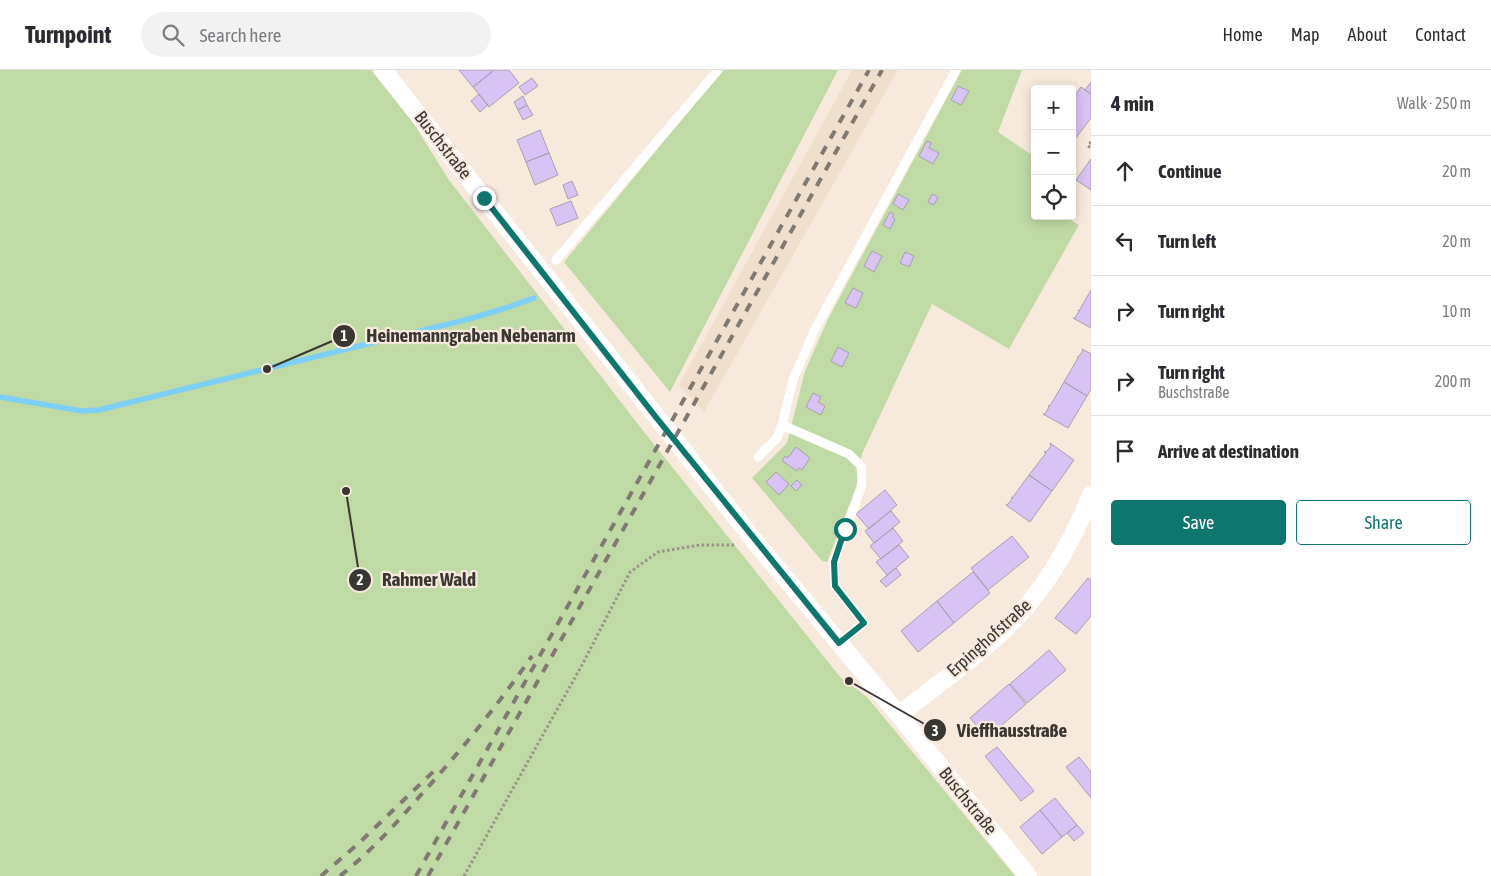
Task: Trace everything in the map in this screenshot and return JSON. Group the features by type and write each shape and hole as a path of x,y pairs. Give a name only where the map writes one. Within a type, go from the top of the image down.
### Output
{"street":[{"name":"Buschstraße","path":"383,70 655,416 1028,876"},
{"name":"Erpinghofstraße","path":"899,715 986,645 1023,610 1048,578 1066,550 1091,495"}],"lane":[{"path":"556,260 718,70"},
{"path":"758,457 777,438 793,380 815,328 956,70"},
{"path":"782,425 850,454 861,466 862,485 834,562 835,586 864,623 839,643"}],"path":[{"path":"1091,142 1088,146 1091,148"},
{"path":"464,876 582,665 630,572 658,552 700,545 741,545"}],"shaded area":[{"path":"852,70 898,70 704,412 679,385"}],"green space":[{"path":"0,70 371,70 412,121 449,180 641,428 841,678 867,697 1015,876 0,876"},
{"path":"723,70 838,70 670,392 564,262"},
{"path":"962,70 1022,70 998,132 1031,154 1031,220 1071,220 1079,225 1009,349 932,304 862,454 856,488 827,562 822,561 752,478 787,443 805,371 828,319"}],"building":[{"path":"459,70 491,70 492,72 473,87"},
{"path":"494,70 509,70 519,83 489,107 473,87"},
{"path":"532,78 538,86 525,95 519,87"},
{"path":"1091,82 1091,94 1085,90"},
{"path":"958,86 969,91 961,105 951,100"},
{"path":"1081,87 1091,94 1091,118 1076,138 1076,130 1076,94"},
{"path":"479,94 488,105 480,112 471,101"},
{"path":"523,96 527,105 518,110 514,102"},
{"path":"527,105 533,115 523,120 518,110"},
{"path":"540,130 549,153 526,162 517,140"},
{"path":"927,141 931,143 929,148 939,153 933,164 919,156"},
{"path":"549,153 558,175 535,185 526,162"},
{"path":"1091,159 1091,190 1076,180"},
{"path":"572,181 578,195 568,199 563,185"},
{"path":"898,194 909,200 903,210 893,204"},
{"path":"932,194 938,197 934,205 928,202"},
{"path":"571,201 578,218 557,226 550,209"},
{"path":"890,212 894,214 892,217 895,219 890,229 883,225"},
{"path":"872,251 882,256 874,272 864,266"},
{"path":"905,252 914,256 909,267 900,263"},
{"path":"853,288 863,293 856,308 845,303"},
{"path":"1091,290 1091,328 1073,318 1075,318"},
{"path":"838,347 849,353 842,367 831,361"},
{"path":"1082,349 1091,354 1091,389 1087,396 1064,382 1077,357 1083,351"},
{"path":"1064,382 1087,396 1068,428 1043,414 1045,414 1049,407 1048,405 1050,406"},
{"path":"813,393 821,397 818,402 825,406 821,415 806,407"},
{"path":"1050,443 1074,460 1052,491 1029,475 1046,453 1044,452 1051,446"},
{"path":"796,447 810,458 802,470 799,468 797,471 782,461 785,456 788,458"},
{"path":"776,472 789,484 779,495 766,482"},
{"path":"1029,475 1052,491 1030,522 1006,505"},
{"path":"797,480 802,485 796,491 791,486"},
{"path":"885,490 897,505 869,529 856,514"},
{"path":"891,511 900,522 874,543 865,531"},
{"path":"893,528 903,541 881,559 870,546"},
{"path":"1012,536 1029,557 988,590 971,568"},
{"path":"899,545 909,557 887,575 876,562"},
{"path":"896,568 901,575 886,587 880,581"},
{"path":"973,572 990,593 954,623 937,601"},
{"path":"1088,578 1091,580 1091,616 1076,634 1055,618"},
{"path":"937,601 954,623 918,652 901,631"},
{"path":"1049,650 1066,670 1027,703 1010,684"},
{"path":"1009,684 1026,704 987,738 970,718"},
{"path":"997,747 1034,791 1021,801 985,756"},
{"path":"1079,757 1091,772 1091,798 1066,767"},
{"path":"1055,798 1077,825 1062,837 1040,810"},
{"path":"1040,810 1062,837 1042,854 1020,827"},
{"path":"1077,825 1084,833 1074,841 1067,833"}],"waterway":[{"path":"0,397 82,411 99,410 469,319 534,298"}],"railway":[{"path":"416,876 869,70"},
{"path":"428,876 882,70"},
{"path":"340,876 401,818 492,711 532,656"},
{"path":"321,876 359,843 436,769"}],"place":[{"name":"Heinemanngraben Nebenarm","path":"267,369"},
{"name":"Rahmer Wald","path":"346,491"},
{"name":"Vieffhausstraße","path":"849,681"}],"route":[{"path":"484,198 757,544 839,643 864,623 835,586 834,562 845,529"}]}
